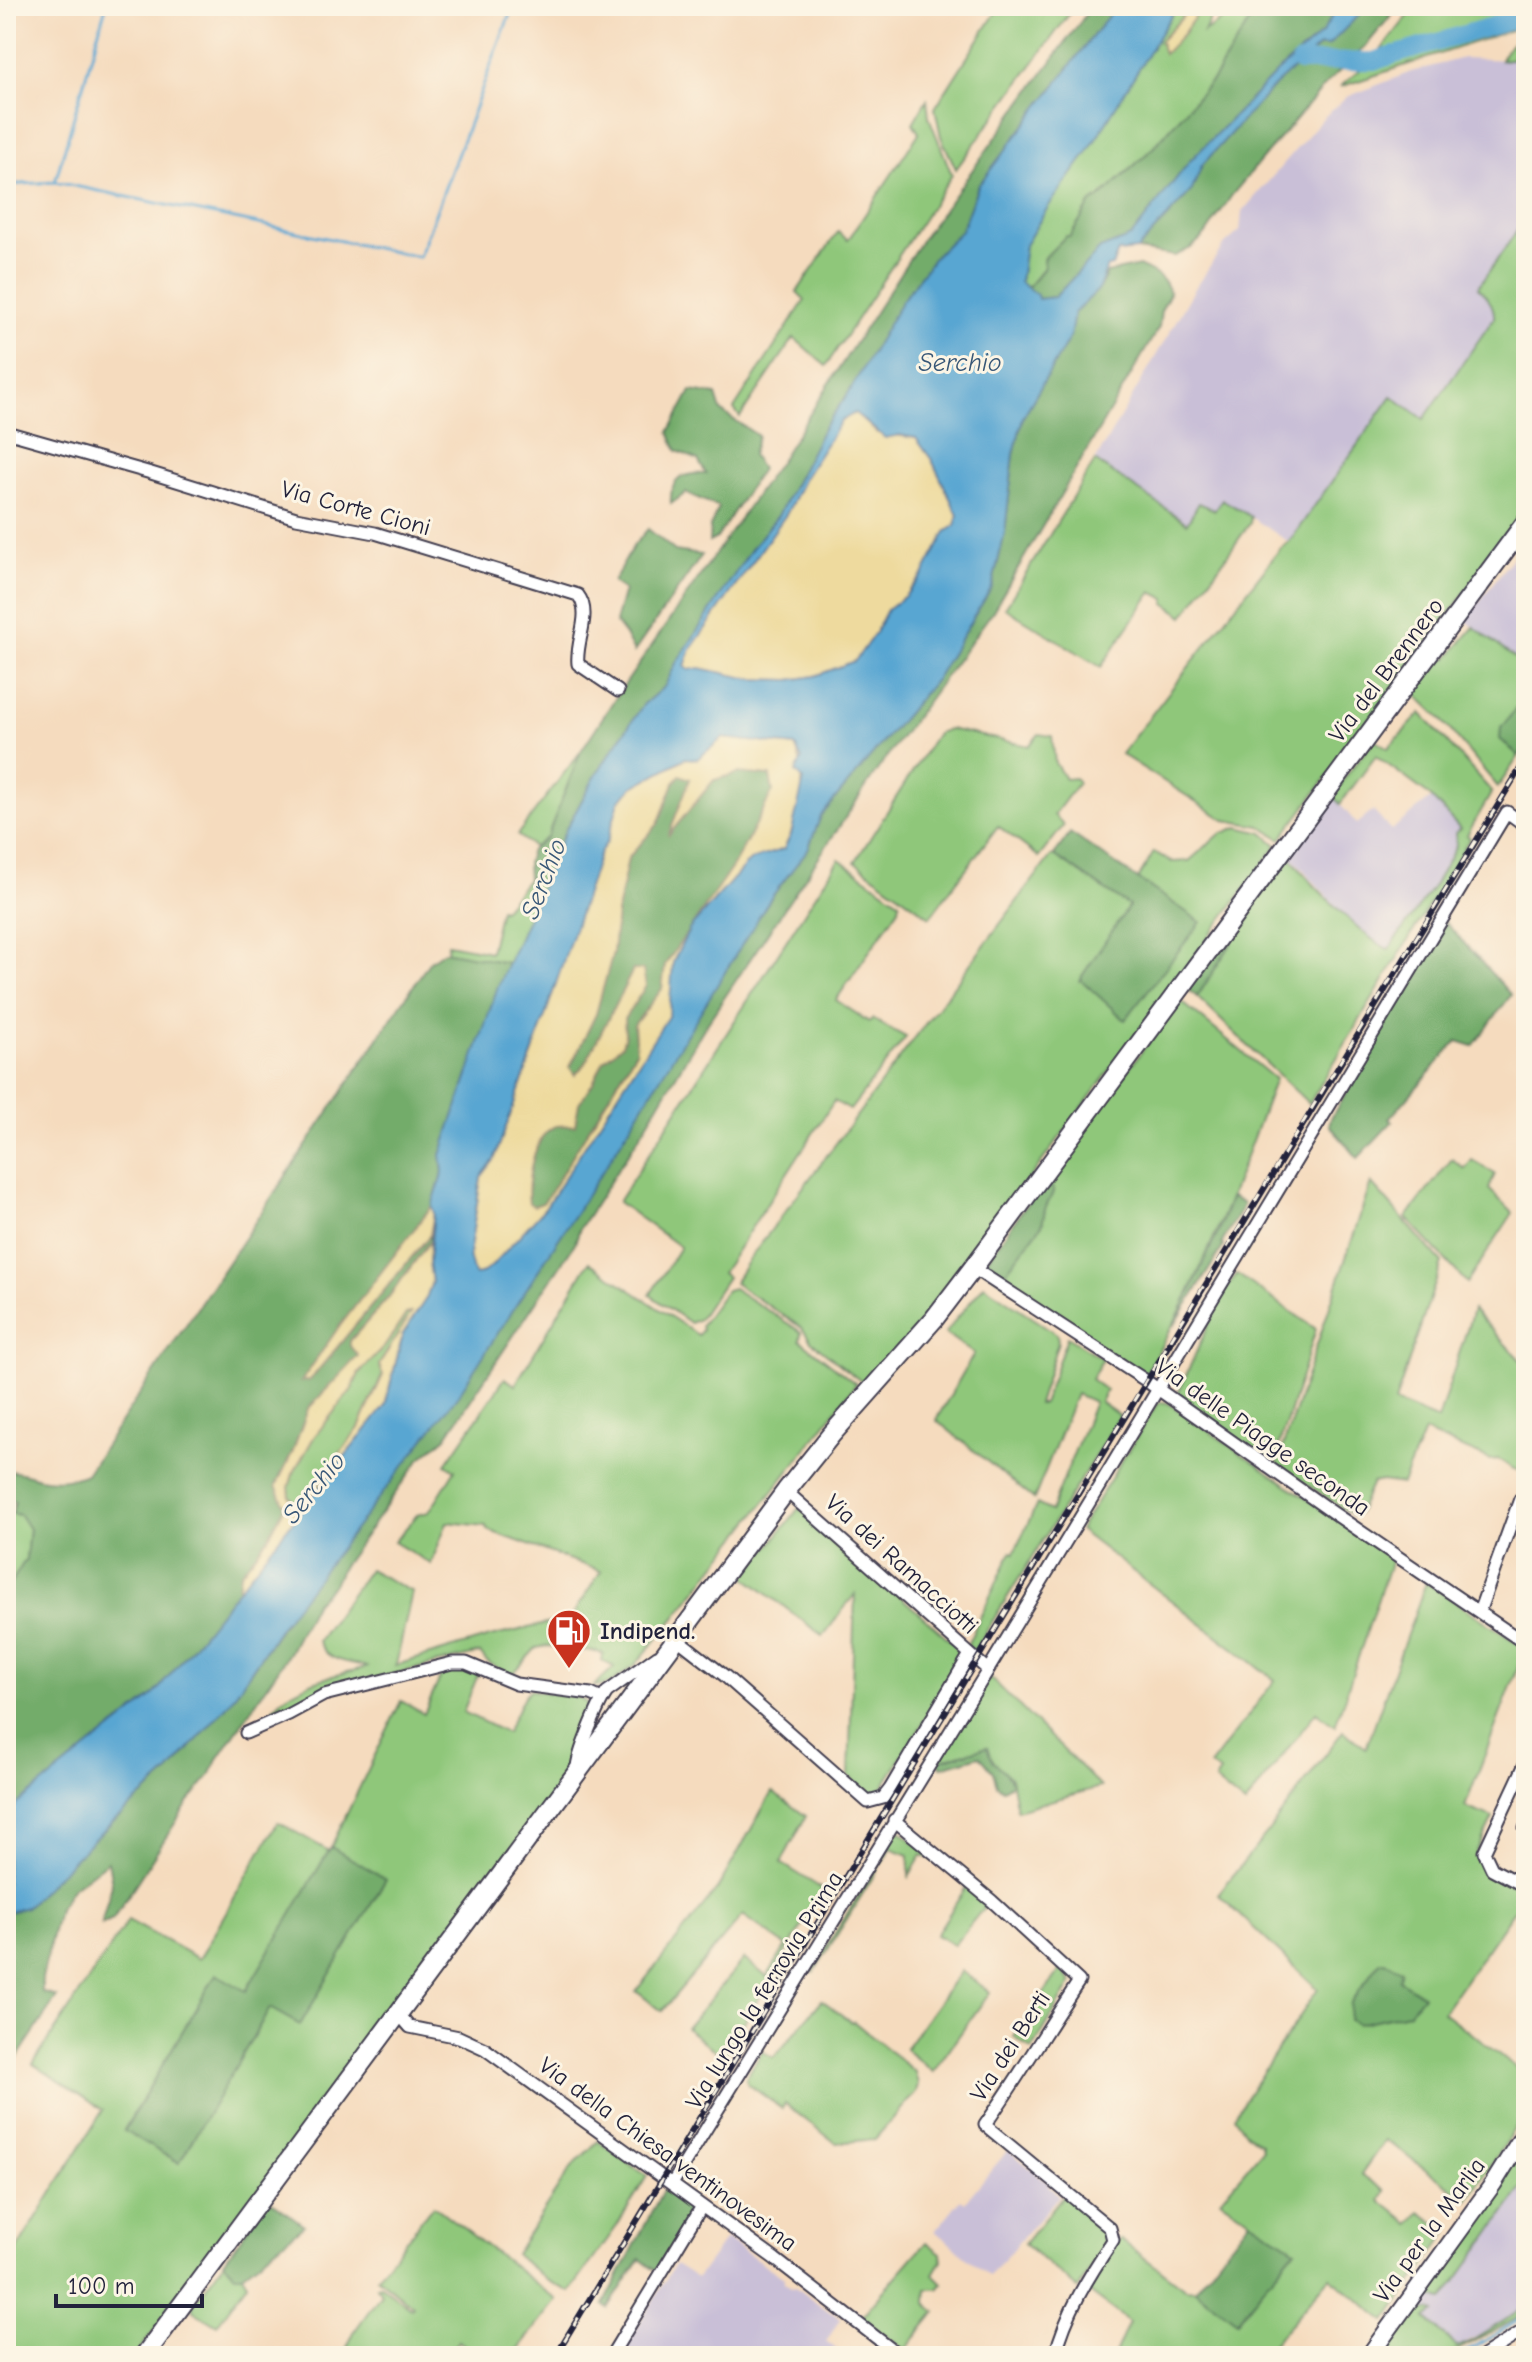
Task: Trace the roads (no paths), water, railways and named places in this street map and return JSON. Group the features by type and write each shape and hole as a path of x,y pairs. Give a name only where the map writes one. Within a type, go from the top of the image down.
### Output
{"main road":[{"name":"Via del Brennero","path":"144,2356 786,1491 849,1414 934,1319 973,1268 1526,522"}],"street":[{"name":"Via Corte Cioni","path":"6,432 181,481 296,518 375,533 578,595 585,605 577,649 578,664 618,691"},
{"name":"Via lungo la ferrovia Prima","path":"672,2184 988,1670 1507,812 1526,826"},
{"name":"Via delle Piagge seconda","path":"973,1268 1156,1389 1526,1644"},
{"name":"Via dei Ramacciotti","path":"786,1491 988,1670"},
{"path":"1479,1612 1520,1499"},
{"path":"577,1773 577,1759 607,1692 673,1642 725,1676 868,1802 883,1798 970,1654"},
{"path":"246,1733 324,1695 452,1663 466,1663 516,1684 591,1694 602,1699"},
{"path":"1526,1762 1484,1852 1492,1869 1526,1887"},
{"name":"Via dei Berti","path":"894,1820 943,1859 1079,1981 985,2125 1110,2228 1113,2234 1113,2240 1087,2278 1063,2324 1055,2356"},
{"name":"Via della Chiesa ventinovesima","path":"398,2013 410,2027 459,2037 485,2049 702,2206 900,2356"},
{"name":"Via per la Marlia","path":"1369,2356 1493,2184 1526,2131"},
{"path":"611,2356 702,2206"},
{"path":"1483,2356 1526,2329"}],"water":[{"name":"Serchio","path":"1116,6 1177,6 1088,152 1025,245 1020,282 1038,299 1055,297 1100,249 1131,237 1190,161 1278,71 1322,33 1338,6 1368,6 1328,46 1319,46 1271,89 1202,165 1192,190 1137,250 1118,252 1112,266 1107,267 1098,290 1074,313 1070,337 1023,417 1014,454 1005,532 992,587 935,680 821,816 808,849 770,899 609,1161 458,1395 283,1623 230,1702 170,1771 95,1838 26,1907 6,1913 6,1813 153,1696 385,1406 403,1334 427,1297 432,1282 429,1262 432,1206 443,1172 441,1155 498,986 566,829 597,773 643,705 665,686 675,665 752,548 778,516 824,427 848,394 901,302 936,255 961,231 978,186","holes":["855,413 885,438 900,435 916,438 932,460 958,515 955,526 946,532 923,575 905,596 887,610 855,661 815,676 790,680 751,679 700,668 689,670 685,666 691,649 787,513 804,478 841,421","723,738 795,746 802,759 796,772 804,780 791,835 784,849 750,860 690,928 673,962 669,1015 545,1208 492,1266 474,1275 469,1255 481,1177 494,1160 619,801 633,787 685,758 697,759"]}],"waterway":[{"path":"55,182 106,6"},
{"path":"6,185 55,182 419,257 513,6"},
{"path":"1300,62 1374,61 1526,16"},
{"path":"1460,2356 1526,2316"}],"railway":[{"path":"555,2356 1526,759"}],"place":[{"name":"Indipend.","path":"569,1670"}]}
